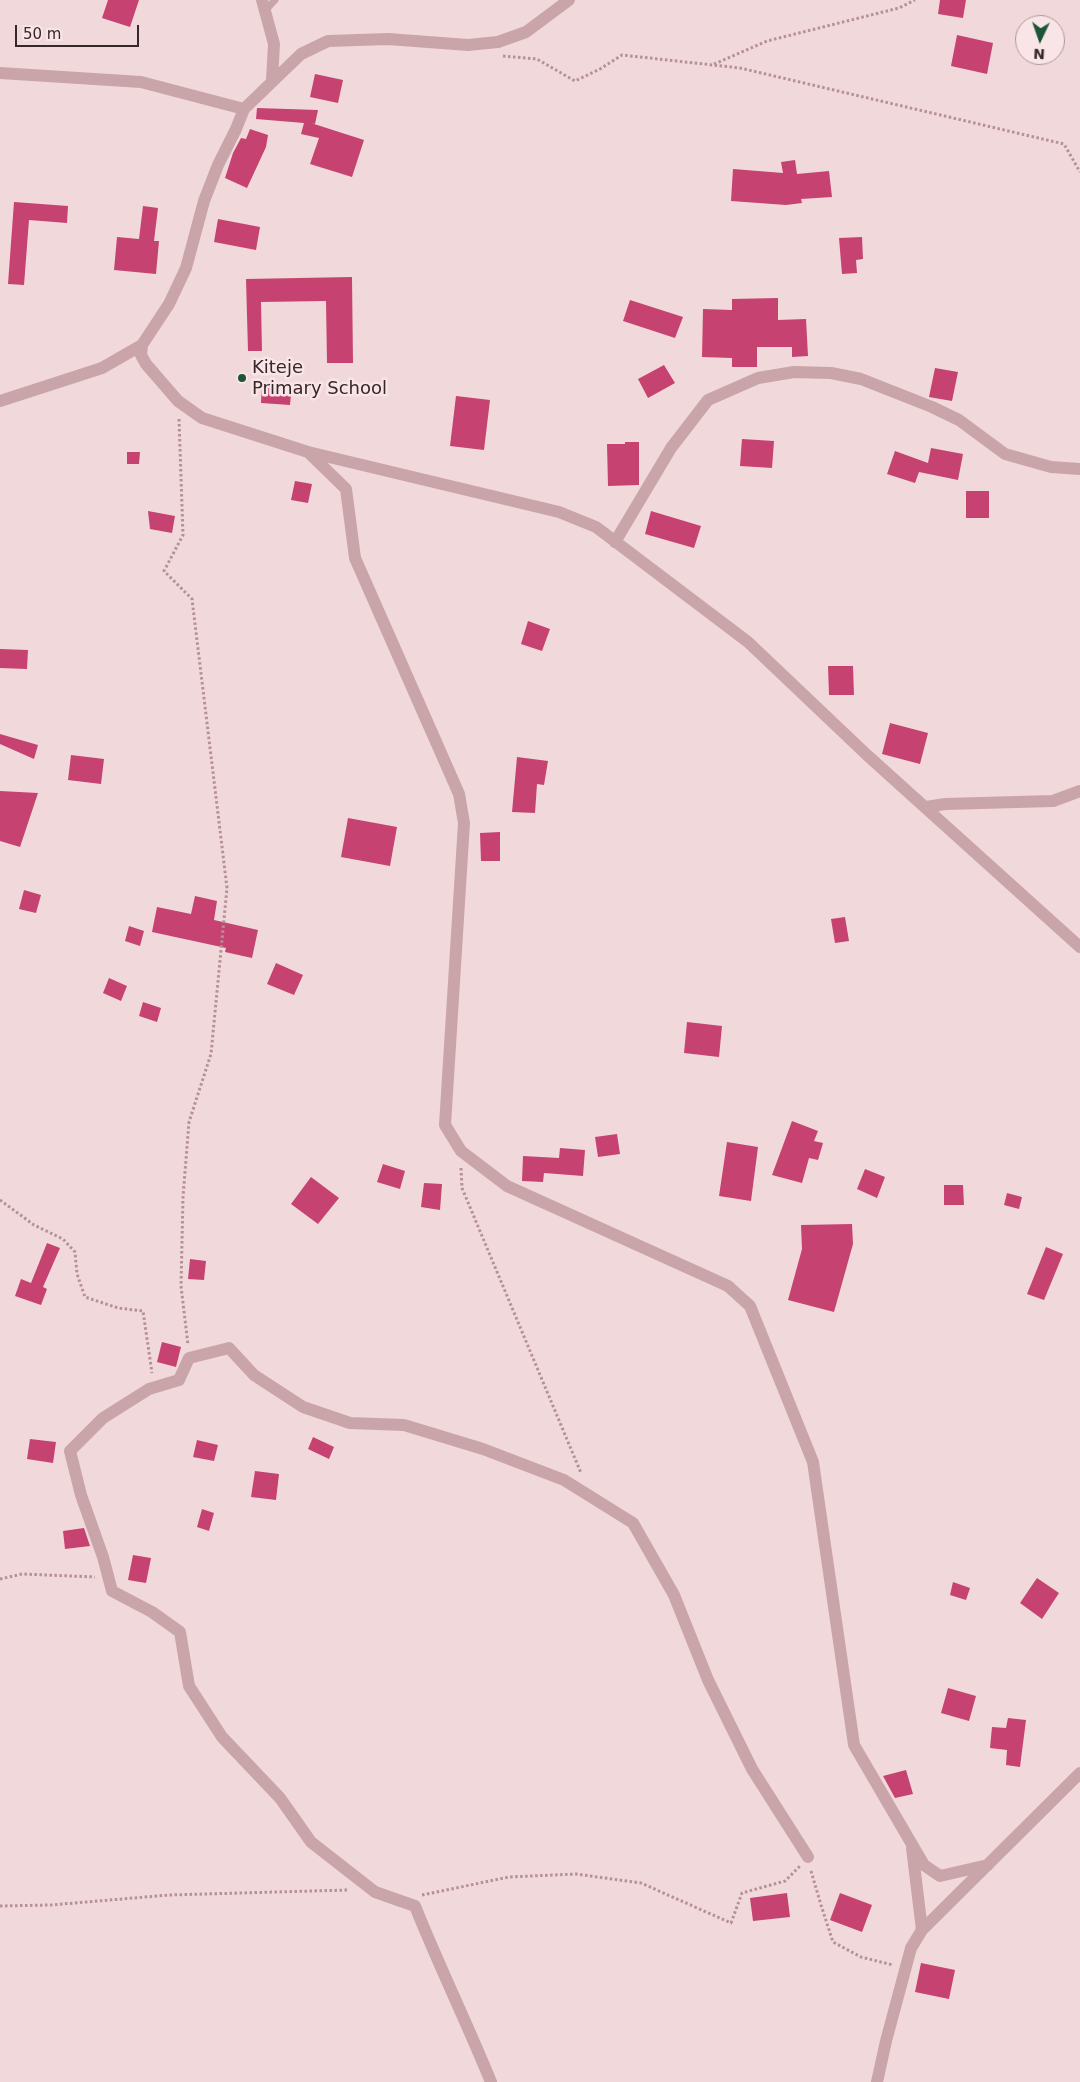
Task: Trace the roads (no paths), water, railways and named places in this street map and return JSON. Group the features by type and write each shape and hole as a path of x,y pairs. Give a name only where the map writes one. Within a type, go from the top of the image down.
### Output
{"street":[{"path":"0,402 102,368 142,345 169,304 186,268 204,201 244,108 301,54 328,41 388,39 468,45 498,42 526,32 569,0"},
{"path":"264,6 274,44 272,80"},
{"path":"0,73 141,82 244,108"},
{"path":"142,345 141,355 146,364 178,401 202,418 308,452 559,512 596,527 748,642 1080,947"},
{"path":"615,542 671,448 708,400 758,378 794,372 831,373 861,379 932,407 959,420 1005,454 1051,467 1080,469"},
{"path":"308,452 346,489 355,558 459,794 464,823 445,1125 461,1151 507,1186 728,1286 750,1306 813,1462 854,1745 924,1865 940,1876 988,1865"},
{"path":"926,807 945,804 1053,801 1080,791"},
{"path":"491,2082 470,2030 449,1989 416,1906 375,1892 311,1842 280,1798 222,1737 189,1686 180,1632 152,1612 112,1591 81,1495 70,1451 103,1418 153,1388 179,1380 189,1358 228,1348 254,1375 303,1408 350,1423 404,1425 483,1449 564,1480 591,1496 633,1524 674,1595 708,1680 752,1770 808,1857"},
{"path":"877,2082 911,1948 922,1930 1080,1773"},
{"path":"911,1843 922,1930"}],"lane":[{"path":"264,6 275,0"}],"place":[{"name":"Kiteje Primary School","path":"242,378"}]}
